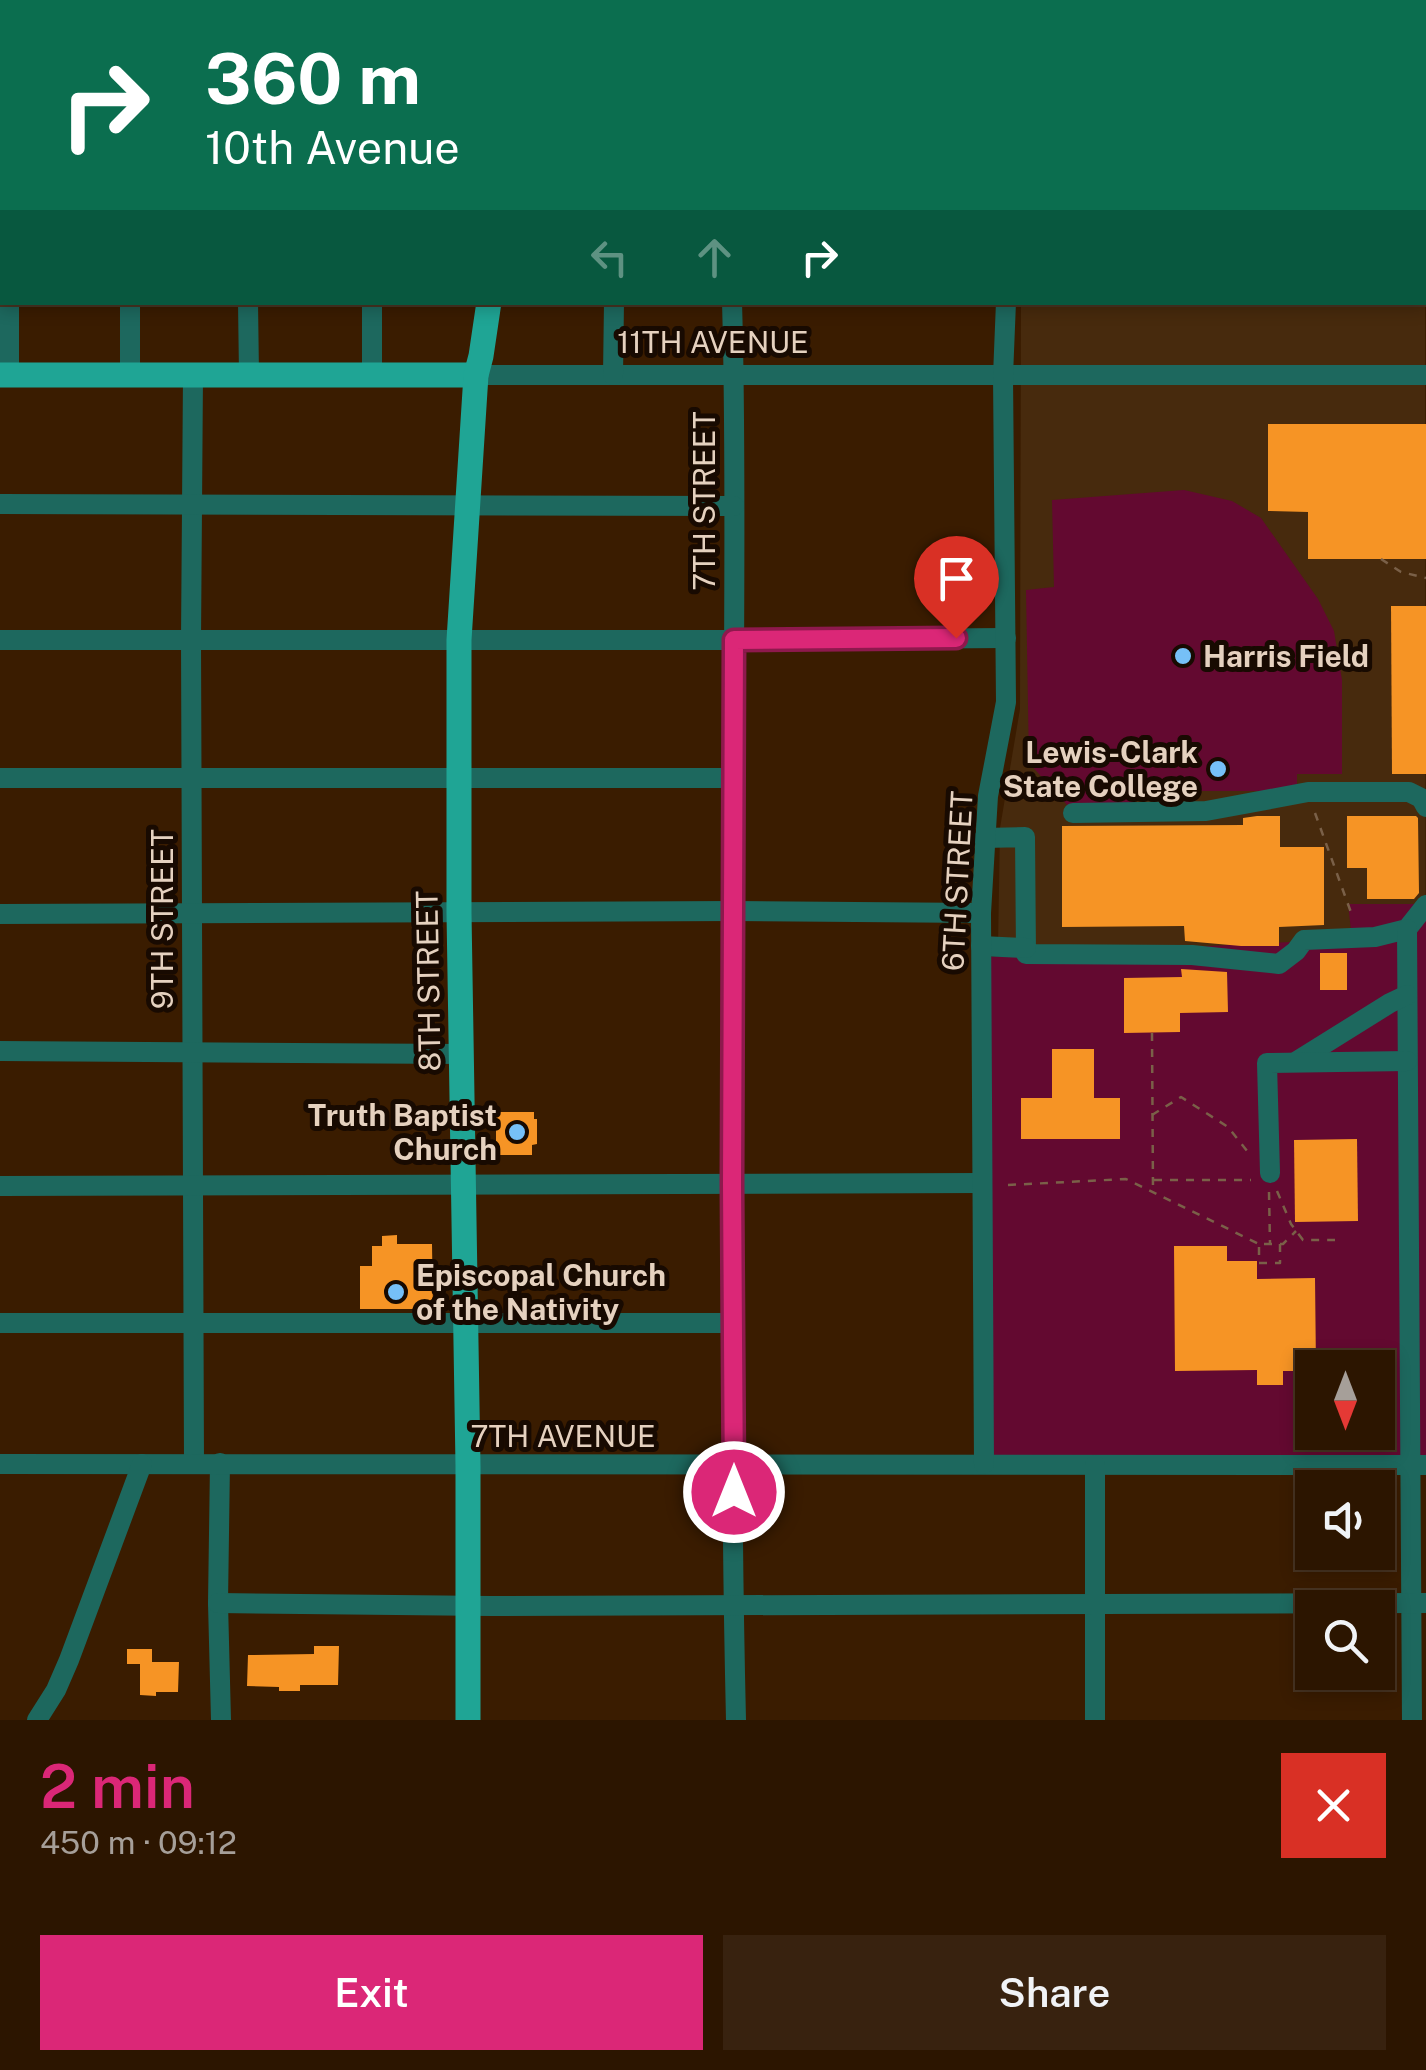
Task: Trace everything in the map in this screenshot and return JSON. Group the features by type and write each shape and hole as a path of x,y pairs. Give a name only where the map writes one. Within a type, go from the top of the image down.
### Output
{"main road":[{"name":"8TH STREET","path":"468,1720 459,640 476,375 488,305"},
{"name":"11TH AVENUE","path":"4,375 476,375"}],"street":[{"path":"4,375 9,305"},
{"path":"130,305 130,375"},
{"path":"248,305 249,375"},
{"path":"372,305 372,375"},
{"path":"613,374 614,305"},
{"name":"7TH STREET","path":"732,305 736,1720"},
{"name":"6TH STREET","path":"984,1464 981,913 988,796 1006,702 1006,305"},
{"name":"9TH STREET","path":"193,375 194,1463"},
{"name":"11TH AVENUE","path":"476,375 1426,375"},
{"path":"0,504 734,506"},
{"path":"0,640 1006,638"},
{"path":"0,778 734,778"},
{"path":"1073,813 1206,811 1308,792 1409,792 1421,798 1426,807"},
{"path":"984,838 1025,838 1026,954 1222,956 1249,963 1279,964 1304,940 1375,937 1406,928 1426,905"},
{"path":"0,914 981,913"},
{"path":"1406,928 1407,1061 1416,1171 1419,1465 1419,1603 1412,1720"},
{"path":"981,946 1026,948"},
{"path":"1296,1062 1407,995"},
{"path":"0,1051 462,1054"},
{"path":"1269,1183 1267,1062 1407,1061"},
{"path":"0,1186 982,1182"},
{"path":"0,1323 732,1323"},
{"path":"220,1463 221,1720"},
{"name":"7TH AVENUE","path":"0,1464 1419,1465"},
{"path":"37,1720 70,1660 142,1464"},
{"path":"1095,1465 1095,1720"},
{"path":"218,1603 1419,1603"}],"path":[{"path":"1381,559 1401,572 1426,578"},
{"path":"1308,792 1360,938"},
{"path":"1152,1033 1153,1192"},
{"path":"1152,1116 1181,1096 1228,1128 1252,1157"},
{"path":"1008,1185 1126,1178 1259,1244 1280,1244 1296,1231"},
{"path":"1153,1180 1269,1183"},
{"path":"1269,1183 1303,1240 1335,1240"},
{"path":"1269,1183 1270,1244"},
{"path":"1259,1244 1259,1264 1280,1264 1280,1244"}],"shaded area":[{"name":"Lewis-Clark State College","path":"1021,305 1425,305 1426,1450 1395,1450 1395,1350 1295,1350 1295,1450 1111,1449 998,947 1000,828 1020,709"},
{"name":"Harris Field","path":"1184,490 1232,501 1261,518 1318,599 1334,631 1342,680 1342,774 1297,774 1297,791 1136,791 1134,807 1068,806 1029,763 1026,590 1054,587 1052,500"},
{"path":"1348,904 1426,904 1426,1466 984,1464 981,957 1352,939"}],"building":[{"path":"1268,424 1426,424 1426,559 1308,559 1308,512 1268,511"},
{"path":"1391,606 1426,606 1426,774 1392,774"},
{"path":"1280,816 1280,847 1324,847 1324,925 1279,927 1279,946 1185,941 1184,926 1062,927 1062,826 1243,825 1243,818"},
{"path":"1347,816 1418,818 1419,893 1414,899 1367,899 1367,868 1347,868"},
{"path":"1320,953 1347,953 1347,990 1320,990"},
{"path":"1181,969 1227,972 1228,1012 1180,1013 1180,1032 1124,1033 1124,978 1182,977"},
{"path":"1052,1049 1094,1049 1094,1098 1120,1098 1120,1139 1021,1139 1021,1098 1052,1098"},
{"name":"Truth Baptist Church","path":"496,1112 534,1112 537,1144 532,1145 532,1155 499,1155"},
{"path":"1357,1139 1358,1221 1295,1222 1294,1140"},
{"name":"Episcopal Church of the Nativity","path":"397,1235 397,1244 432,1244 433,1309 360,1309 360,1266 372,1266 372,1246 382,1246 382,1236"},
{"path":"1174,1246 1227,1246 1227,1261 1257,1261 1257,1279 1315,1278 1316,1350 1295,1350 1295,1371 1283,1371 1283,1385 1257,1385 1257,1370 1175,1371"},
{"path":"314,1646 339,1646 338,1685 300,1685 300,1691 247,1686 248,1655 314,1654"},
{"path":"127,1649 152,1649 152,1662 179,1662 178,1692 140,1695 140,1664 127,1664"}],"place":[{"name":"Harris Field","path":"1183,656"},
{"name":"Lewis-Clark State College","path":"1218,769"},
{"name":"Truth Baptist Church","path":"517,1132"},
{"name":"Episcopal Church of the Nativity","path":"396,1292"}],"route":[{"path":"734,1492 734,640 956,638"}]}
